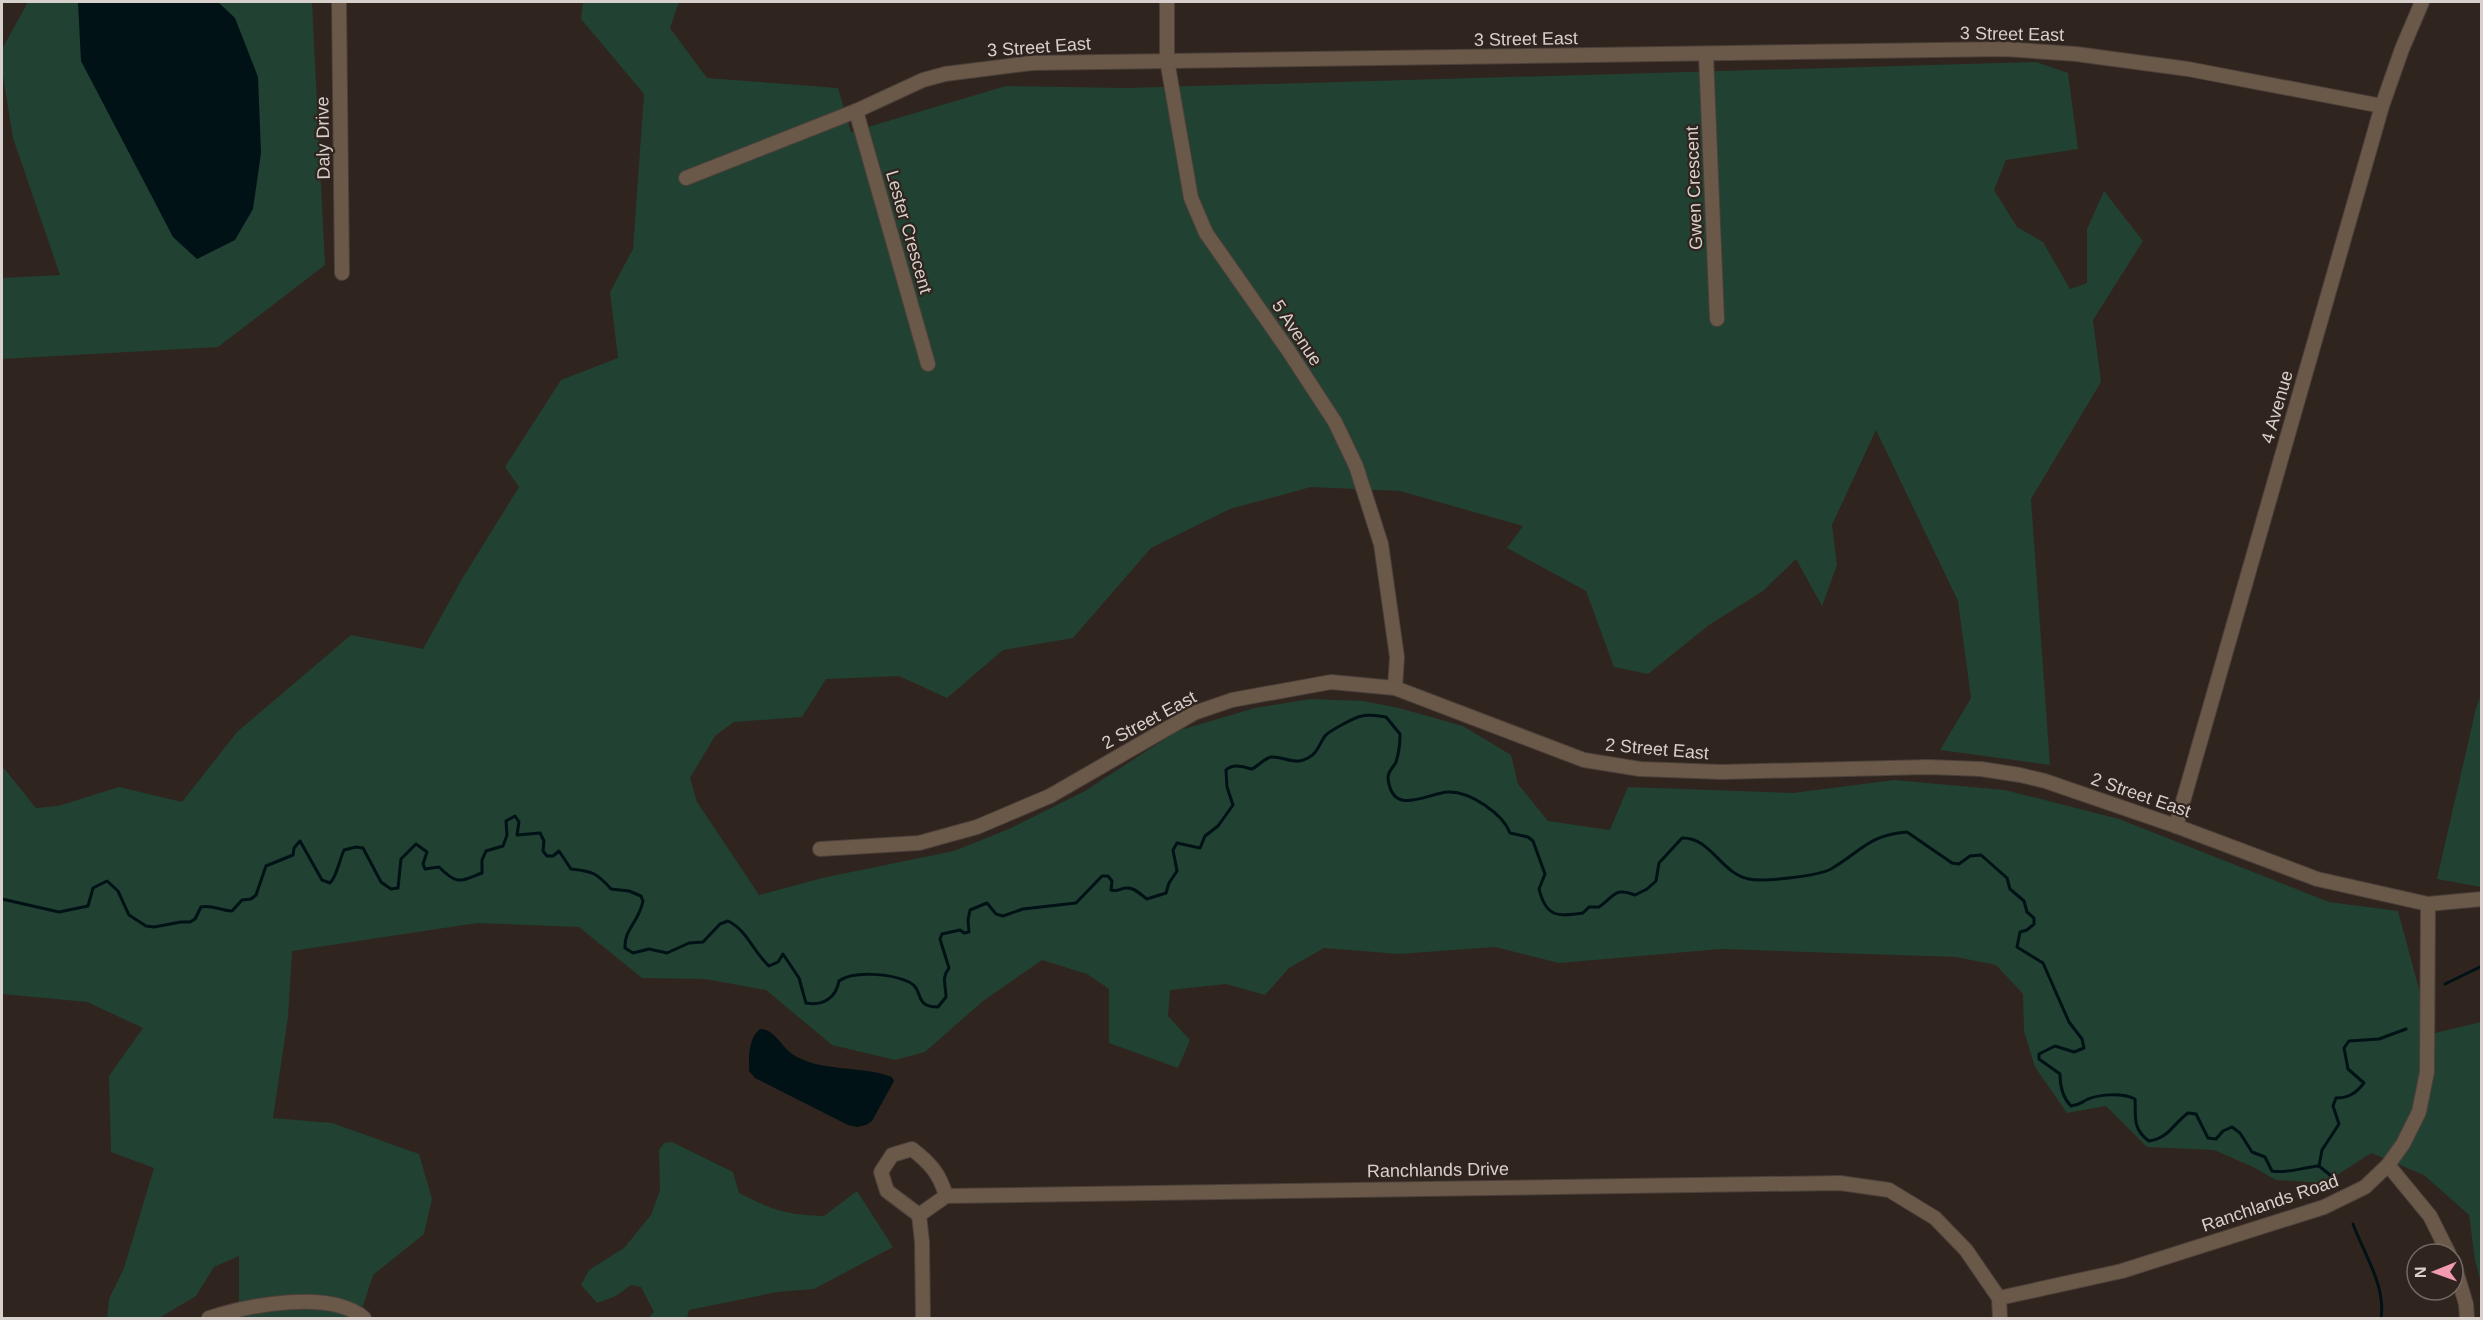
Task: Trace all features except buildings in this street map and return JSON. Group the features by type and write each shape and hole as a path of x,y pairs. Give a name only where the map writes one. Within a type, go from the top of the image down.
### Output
{"street":[{"name":"Daly Drive","path":"339,2 342,273"},
{"name":"5 Avenue","path":"1167,2 1167,60 1191,198 1206,233 1335,422 1356,466 1381,544 1397,657 1395,688"},
{"name":"4 Avenue","path":"2176,826 2382,106 2422,2"},
{"name":"3 Street East","path":"686,178 856,111 922,80 945,74 1032,63 2005,49 2076,54 2188,69 2382,106"},
{"name":"Gwen Crescent","path":"1706,55 1717,319"},
{"name":"Lester Crescent","path":"856,111 928,364"},
{"name":"2 Street East","path":"820,849 919,843 977,826 1050,796 1194,713 1232,700 1331,682 1395,688 1584,760 1640,769 1722,772 1928,767 1981,769 2045,781 2176,826 2317,879 2428,904 2481,899"},
{"name":"Ranchlands Road","path":"1999,1298 2122,1271 2324,1208 2365,1187 2388,1166 2403,1144 2419,1113 2427,1071 2428,904"},
{"path":"919,1215 946,1196 941,1180 930,1163 912,1149 892,1155 881,1172 887,1191 919,1215 922,1242 923,1318"},
{"path":"2388,1166 2430,1216 2443,1242"},
{"name":"Ranchlands Drive","path":"946,1196 1840,1183 1889,1190 1935,1218 1966,1250 1999,1298"},
{"path":"1999,1298 2000,1318"},
{"path":"2465,1301 2467,1318"},
{"path":"209,1318 232,1311 308,1302 356,1311 364,1318"}],"green space":[{"path":"28,2 312,2 325,265 218,347 2,359 2,278 60,275 13,138 2,70 2,49"},
{"path":"583,2 679,2 670,28 707,78 838,88 851,132 1006,86 1127,88 2036,62 2068,73 2078,149 2006,160 1994,190 2017,227 2043,242 2070,289 2087,283 2087,229 2104,191 2143,241 2093,320 2101,382 2031,499 2050,765 1940,750 1971,698 1958,601 1876,430 1832,525 1837,565 1822,606 1796,559 1763,591 1709,625 1648,674 1614,667 1586,591 1507,548 1523,526 1400,491 1311,487 1230,509 1151,548 1073,638 1003,650 947,698 899,676 826,679 802,717 734,722 715,736 690,778 697,802 759,895 822,878 954,851 1009,829 1085,791 1177,731 1255,708 1311,699 1363,701 1399,708 1463,726 1511,755 1518,784 1548,821 1610,830 1628,787 1793,793 1894,780 2005,790 2119,819 2329,902 2398,911 2431,1034 2481,1022 2481,1283 2475,1260 2469,1215 2424,1175 2371,1153 2325,1183 2276,1180 2214,1150 2147,1147 2106,1106 2067,1113 2035,1067 2024,1031 2023,994 1996,965 1956,957 1721,949 1559,963 1495,947 1399,954 1324,948 1289,968 1265,995 1226,984 1170,990 1168,1016 1190,1040 1178,1068 1109,1043 1109,989 1087,974 1042,960 983,1001 925,1052 895,1060 832,1045 766,990 705,979 642,978 579,927 477,923 292,951 288,1017 273,1118 332,1123 419,1154 432,1199 424,1234 373,1275 359,1318 239,1318 239,1256 214,1267 196,1296 159,1318 107,1318 109,1299 124,1268 154,1168 111,1152 109,1076 143,1028 87,1002 2,994 2,766 36,808 58,806 119,787 182,802 237,732 351,635 423,649 462,579 519,487 505,467 561,380 618,358 610,292 633,249 644,94 581,19"},
{"path":"2481,695 2481,887 2437,879 2476,708"},
{"path":"672,1142 733,1172 739,1193 780,1211 824,1216 857,1191 893,1247 814,1289 777,1292 689,1310 687,1318 648,1318 654,1312 641,1287 631,1285 616,1296 597,1303 581,1285 589,1270 624,1248 651,1215 660,1190 659,1150 664,1143"}],"shaded area":[{"path":"78,2 218,2 235,18 258,77 261,153 253,209 235,240 197,259 173,237 81,61"},
{"path":"760,1029 769,1032 788,1051 804,1060 892,1077 894,1081 872,1121 857,1127 848,1125 755,1078 749,1071 749,1054 753,1038"}],"waterway":[{"path":"2,899 59,912 88,906 93,888 107,881 118,891 129,915 146,926 190,922 195,919 201,907 209,906 232,911 242,900 251,899 256,895 266,866 293,855 294,848 300,841 322,880 330,883 344,850 356,847 363,848 381,882 391,889 398,888 401,859 416,844 427,852 423,864 425,869 439,867 451,877 464,880 482,873 482,860 486,851 503,846 507,835 506,821 515,816 519,822 517,835 540,833 544,841 543,851 547,856 553,856 559,851 571,869 594,874 611,889 629,891 641,896 643,901 641,908 625,941 625,948 633,953 649,949 667,953 689,943 703,942 720,924 728,921 740,930 769,966 778,962 783,954 799,978 806,1003 818,1003 828,999 835,992 839,981 854,975 873,974 909,982 917,989 925,1004 938,1007 946,997 945,978 949,968 940,939 942,934 960,930 964,933 969,932 970,910 987,903 996,914 1003,916 1023,909 1076,903 1102,876 1108,876 1112,881 1111,890 1130,888 1147,899 1166,893 1177,871 1173,850 1177,843 1200,848 1205,836 1218,826 1233,805 1227,787 1226,770 1235,766 1252,769 1271,757 1294,761 1303,760 1314,754 1325,736 1348,721 1368,715 1386,717 1400,734 1397,759 1388,778 1391,790 1396,797 1412,800 1448,792 1466,795 1485,805 1500,818 1510,833 1528,837 1533,841 1545,874 1539,889 1542,898 1549,910 1559,915 1583,913 1589,907 1599,907 1619,892 1635,895 1647,889 1656,881 1659,863 1682,838 1701,843 1739,876 1756,880 1791,878 1824,872 1874,840 1907,832 1952,863 1959,864 1970,856 1981,855 2007,878 2010,889 2024,901 2027,912 2034,918 2034,924 2020,932 2017,947 2043,963 2069,1022 2082,1039 2084,1048 2074,1052 2055,1046 2039,1054 2039,1059 2060,1074 2062,1091 2071,1106 2099,1096 2130,1097 2135,1099 2137,1127 2149,1141 2166,1134 2188,1113 2196,1114 2208,1138 2216,1139 2223,1131 2232,1127 2240,1133 2252,1152 2265,1157 2272,1171 2284,1172 2319,1166"},
{"path":"2445,984 2482,966"},
{"path":"2319,1166 2322,1150 2339,1124 2333,1106 2336,1098 2352,1094 2364,1083 2348,1069 2344,1048 2349,1041 2379,1039 2406,1029"},
{"path":"2319,1166 2335,1179"},
{"path":"2353,1224 2377,1282 2382,1306 2381,1318"}]}
